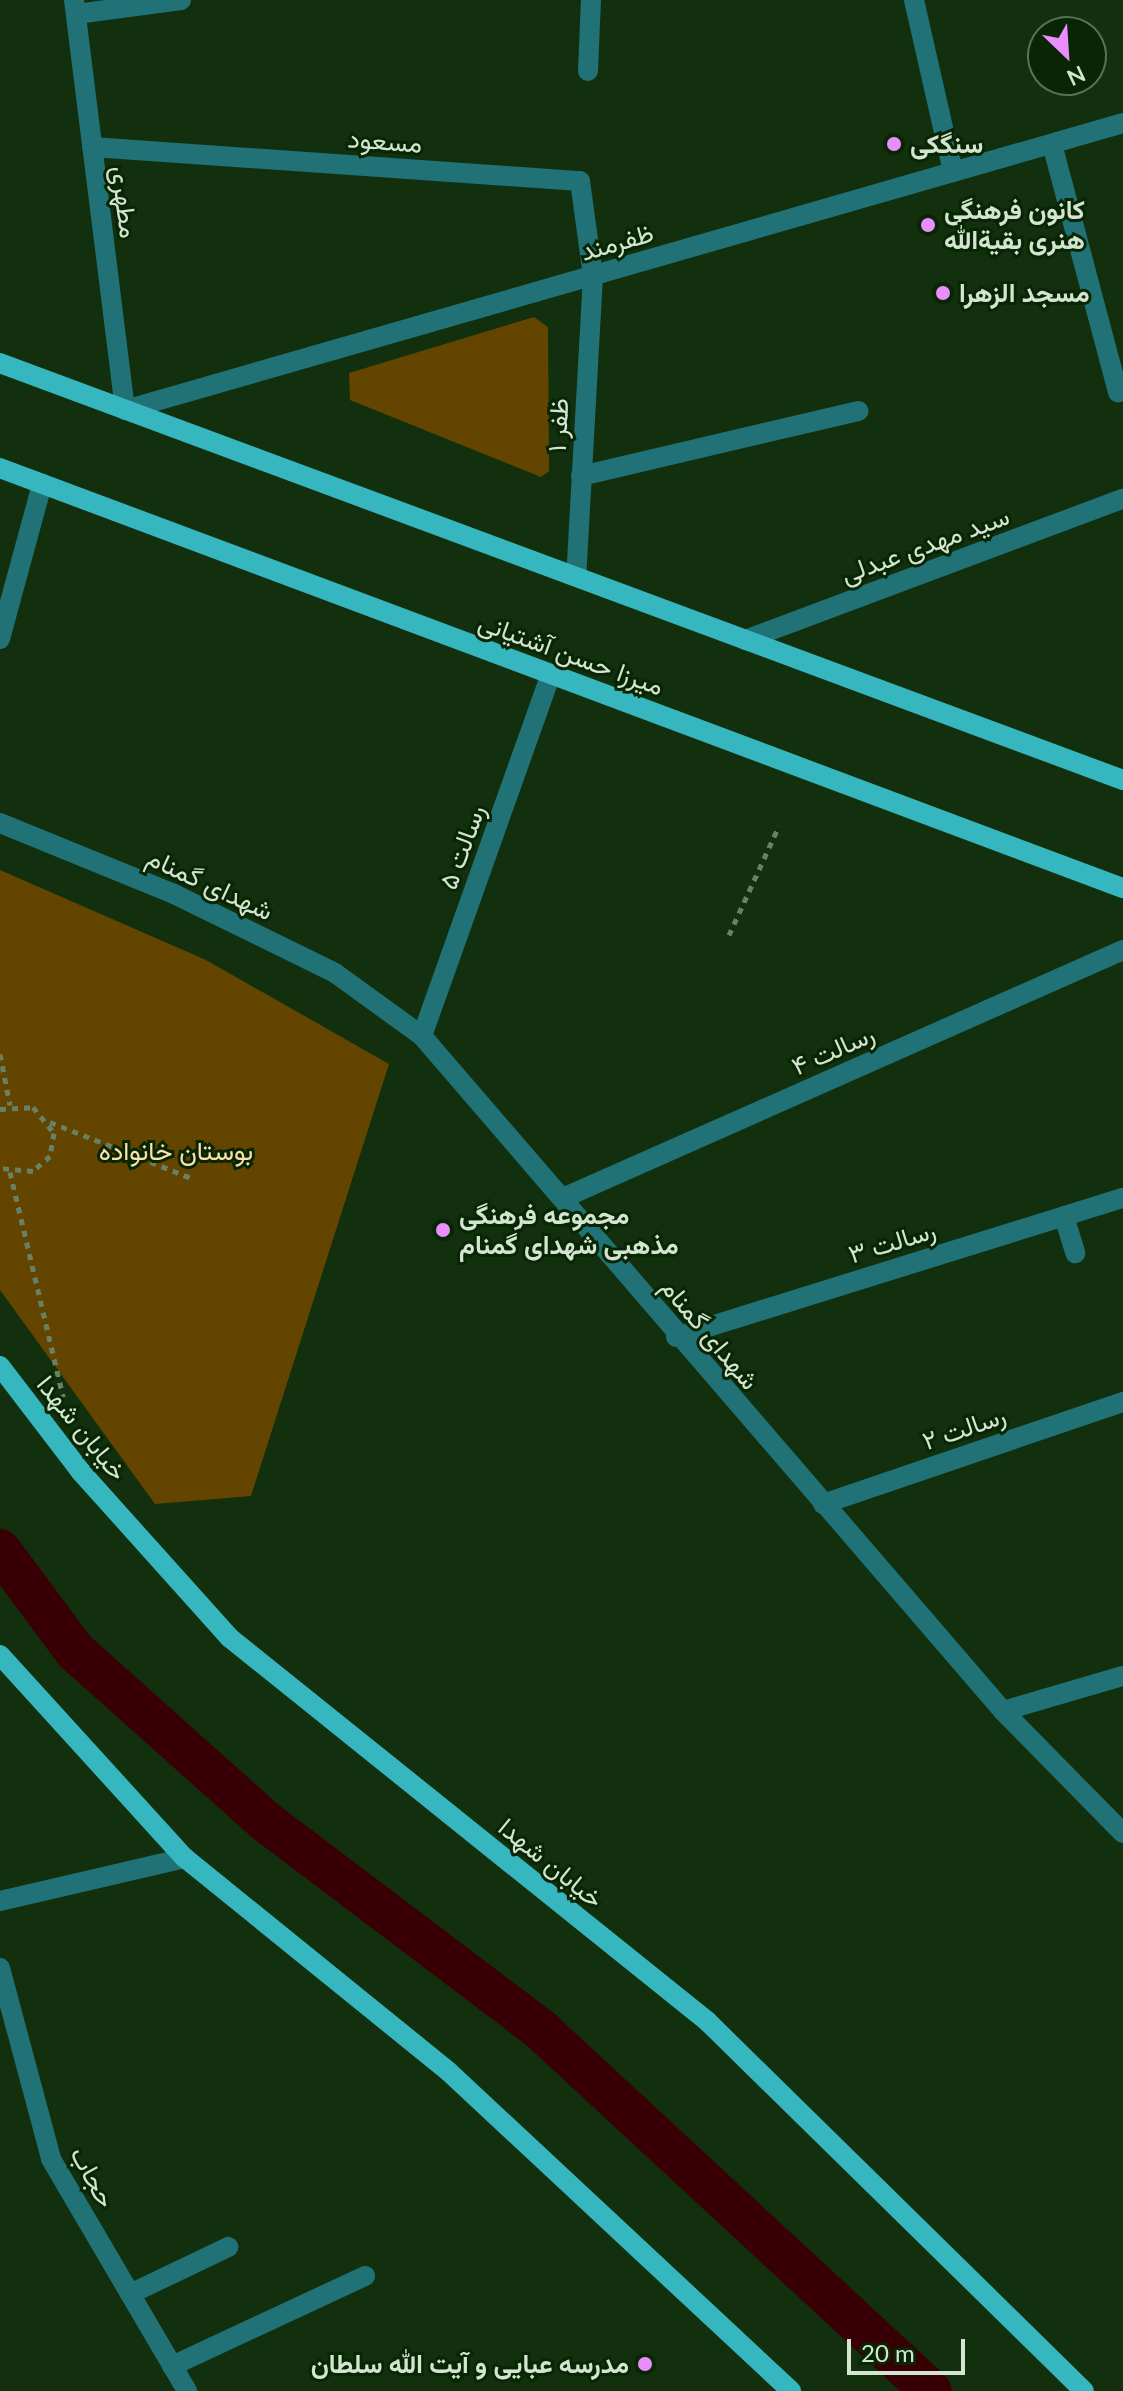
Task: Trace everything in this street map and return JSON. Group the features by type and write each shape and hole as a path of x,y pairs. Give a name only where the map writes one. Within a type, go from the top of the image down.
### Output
{"main road":[{"path":"0,363 1123,780"},
{"name":"میرزا حسن آشتیانی","path":"0,468 1123,888"},
{"name":"خیابان شهدا","path":"0,1366 81,1472 230,1638 707,2021 1084,2391"},
{"path":"0,1655 185,1858 448,2071 791,2391"}],"street":[{"path":"75,7 181,0"},
{"path":"588,71 591,0"},
{"path":"914,0 953,172"},
{"name":"مطهری","path":"75,7 125,410"},
{"name":"ظفرمند","path":"125,410 1123,123"},
{"path":"1052,144 1118,392"},
{"name":"مسعود","path":"92,147 580,181 593,276"},
{"name":"ظفر ۱","path":"576,577 593,276"},
{"path":"581,476 859,411"},
{"path":"0,639 42,484"},
{"name":"سید مهدی عبدلی","path":"745,640 1123,499"},
{"name":"رسالت ۵","path":"422,1036 551,674"},
{"name":"شهدای گمنام","path":"0,823 174,894 335,973 422,1036 563,1198 676,1337 1003,1711 1123,1833"},
{"name":"رسالت ۴","path":"563,1198 1123,950"},
{"name":"رسالت ۳","path":"676,1337 1123,1198"},
{"path":"1064,1216 1075,1253"},
{"name":"رسالت ۲","path":"823,1504 1123,1402"},
{"path":"1003,1711 1123,1676"},
{"path":"0,1901 185,1858"},
{"name":"حجاب","path":"0,1968 51,2159 187,2391"},
{"path":"130,2294 228,2247"},
{"path":"172,2366 365,2276"}],"path":[{"path":"729,935 779,826"},
{"path":"0,1054 10,1105"},
{"path":"0,1109 10,1105 33,1107 50,1122 194,1179"},
{"path":"0,1168 10,1172 33,1171 50,1156 50,1122"},
{"path":"10,1172 67,1412"}],"green space":[{"path":"534,317 548,327 549,471 541,477 350,400 349,373"},
{"name":"بوستان خانواده","path":"0,870 206,960 389,1064 251,1496 155,1504 0,1290"}],"waterway":[{"path":"0,1550 75,1651 265,1821 541,2030 931,2391"}],"place":[{"name":"سنگکی","path":"894,144"},
{"name":"کانون فرهنگی هنری بقیةالله","path":"928,225"},
{"name":"مسجد الزهرا","path":"943,293"},
{"name":"مجموعه فرهنگی مذهبی شهدای گمنام","path":"443,1230"},
{"name":"مدرسه عبایی و آیت الله سلطان","path":"645,2364"}]}
